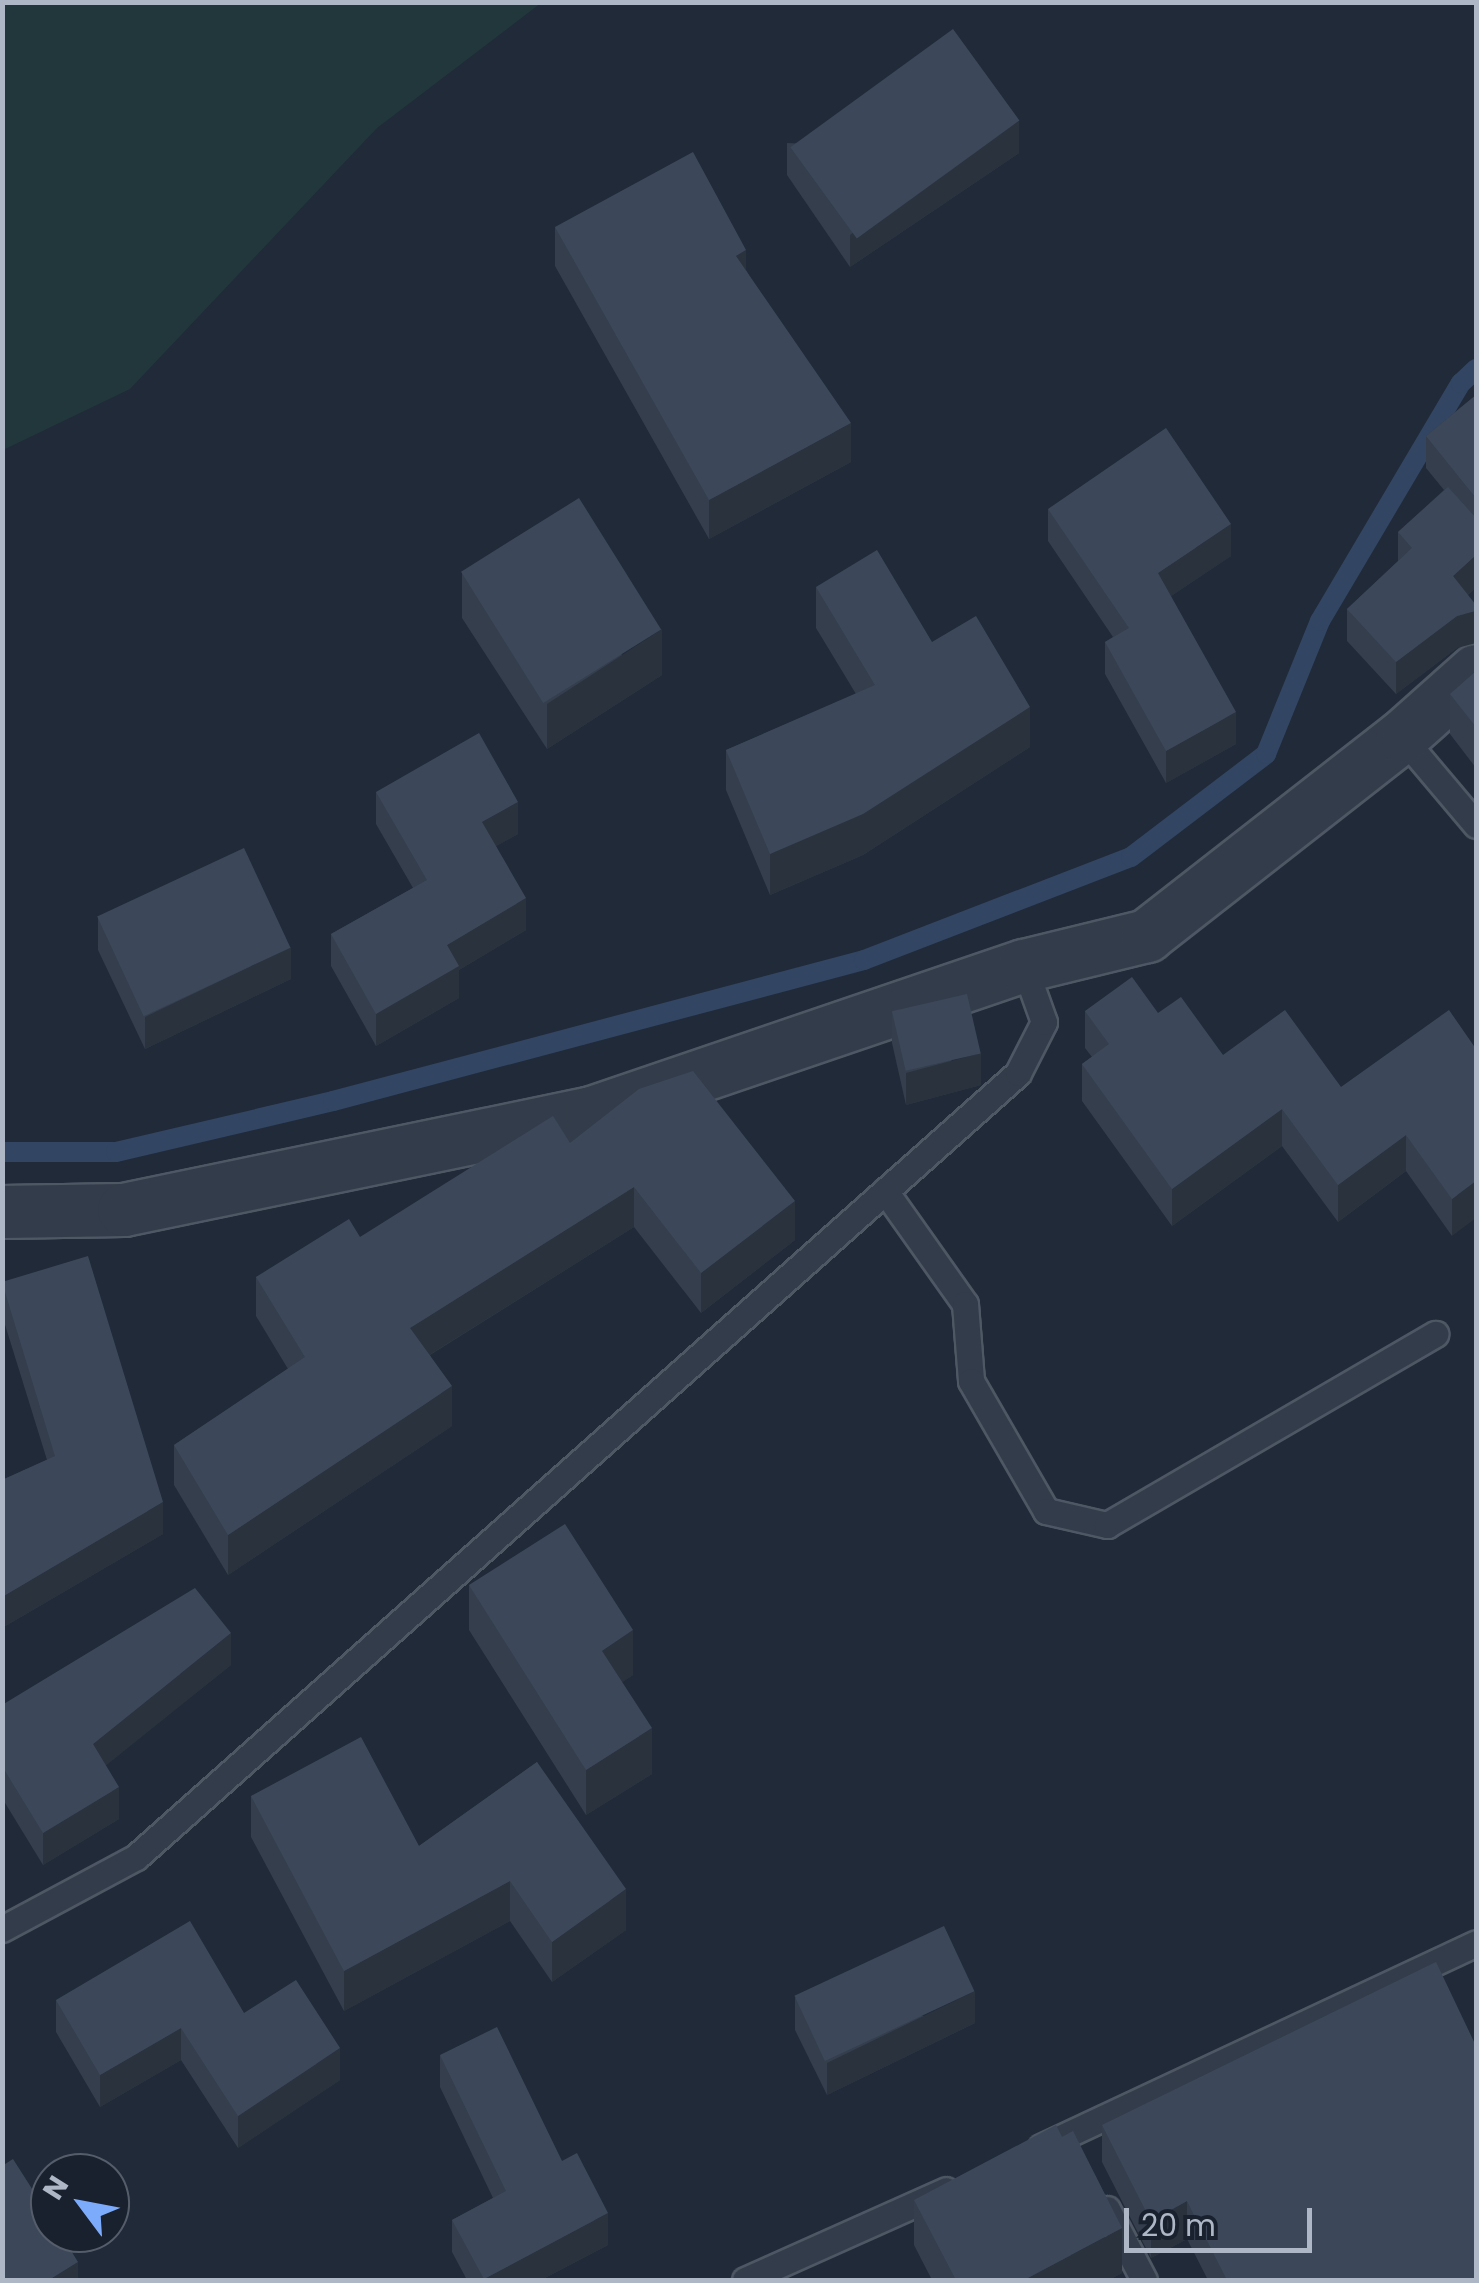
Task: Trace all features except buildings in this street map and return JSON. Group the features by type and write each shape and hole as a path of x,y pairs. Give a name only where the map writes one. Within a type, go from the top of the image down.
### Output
{"street":[{"path":"2,1212 124,1210 592,1112 1024,966 1146,936 1402,738 1476,671"}],"lane":[{"path":"1402,738 1476,824"},
{"path":"3,1928 136,1857 1018,1073 1044,1022 1024,966"},
{"path":"885,1190 965,1304 971,1380 1046,1511 1106,1526 1434,1334"},
{"path":"1016,2158 1074,2142 1475,1947"},
{"path":"745,2280 979,2175"},
{"path":"1094,2183 1144,2280"}],"green space":[{"path":"3,2 541,3 377,128 130,389 3,450"}],"waterway":[{"path":"2,1152 116,1152 333,1101 864,960 1131,857 1266,754 1320,621 1461,383 1476,369"}]}
